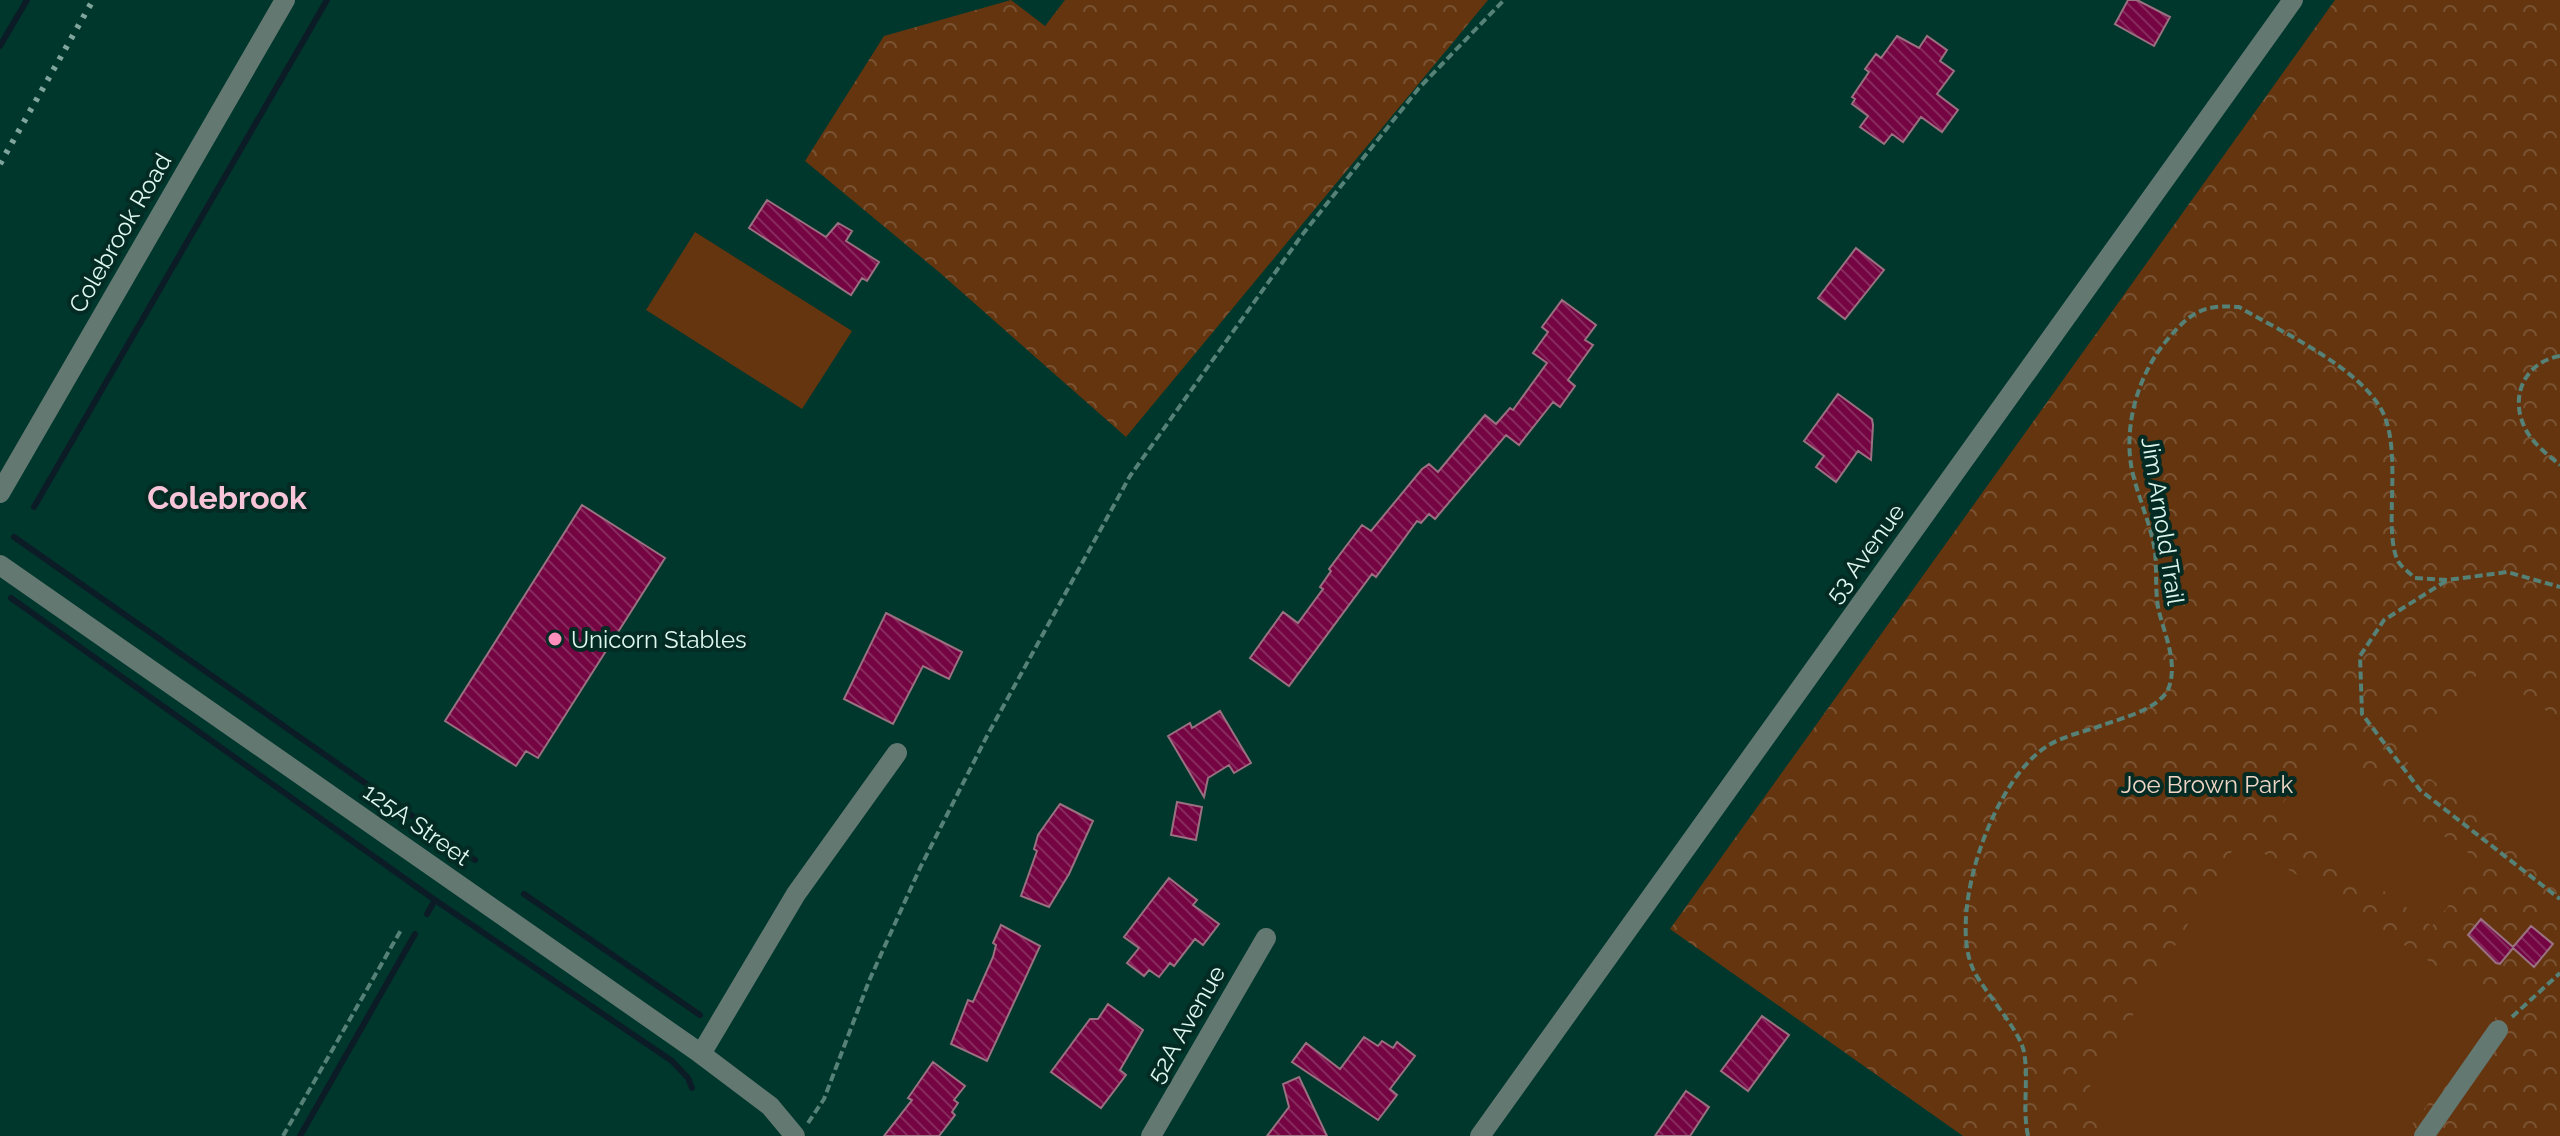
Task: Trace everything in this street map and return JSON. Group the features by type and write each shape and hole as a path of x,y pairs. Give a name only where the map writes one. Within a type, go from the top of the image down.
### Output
{"street":[{"name":"Colebrook Road","path":"0,493 285,0"},
{"name":"53 Avenue","path":"1480,1136 2293,0"},
{"name":"125A Street","path":"0,565 701,1054 801,1130"},
{"path":"701,1054 796,894 897,753"},
{"name":"52A Avenue","path":"1151,1136 1266,938"},
{"path":"2424,1136 2498,1030"}],"path":[{"path":"801,1130 824,1099 869,981 920,868 988,734 1130,476 1302,235 1419,88 1504,0"},
{"name":"Jim Arnold Trail","path":"2028,1136 2023,1113 2024,1050 1972,968 1965,929 1974,872 1997,810 2029,762 2048,745 2137,712 2160,700 2170,686 2172,661 2157,604 2155,551 2132,469 2128,438 2138,392 2158,350 2187,317 2215,305 2239,307 2362,385 2384,415 2395,467 2393,537 2398,561 2415,578 2448,580 2507,572 2560,587"},
{"path":"2560,356 2543,359 2526,374 2520,388 2519,412 2526,432 2560,465"},
{"path":"2448,580 2384,620 2360,656 2362,714 2420,790 2560,899"},
{"path":"283,1136 401,930"},
{"path":"2498,1030 2560,973"}],"green space":[{"path":"1011,0 1045,26 1065,0 1488,0 1126,437 939,272 805,161 884,36"},
{"name":"Joe Brown Park","path":"2335,0 2560,0 2560,1136 1963,1136 1670,929"},
{"path":"695,232 852,331 802,409 646,310"},
{"path":"2484,666 2560,721 2560,872 2407,762"},
{"path":"2318,749 2483,863 2432,926 2277,813"},
{"path":"2240,838 2502,1009 2403,1136 2112,1136 2083,1098"}],"building":[{"path":"2128,0 2137,0 2170,17 2154,46 2115,24"},
{"path":"1897,36 1919,48 1927,36 1947,50 1940,61 1954,71 1937,94 1958,110 1942,132 1921,117 1903,142 1892,134 1884,144 1860,127 1868,116 1852,104 1855,99 1852,97 1869,72 1865,69 1876,54 1881,58"},
{"path":"767,200 826,237 838,223 852,231 846,241 879,262 867,281 862,278 851,295 749,228"},
{"path":"1856,248 1884,270 1845,319 1818,298"},
{"path":"1562,300 1596,325 1585,340 1593,345 1568,380 1575,386 1560,407 1553,402 1519,445 1506,435 1435,519 1429,514 1421,523 1417,521 1376,577 1372,574 1289,686 1250,658 1283,612 1298,623 1323,589 1320,587 1331,571 1329,569 1362,525 1371,531 1429,464 1438,472 1485,415 1496,424 1510,408 1513,410 1547,363 1533,353 1548,332 1542,327"},
{"path":"1838,394 1872,419 1873,425 1871,460 1858,451 1836,482 1816,467 1824,456 1804,441"},
{"name":"Unicorn Stables","path":"582,505 665,558 538,758 526,751 516,766 445,721"},
{"path":"886,613 962,652 949,679 923,666 893,724 844,699"},
{"path":"1220,711 1251,763 1234,773 1229,765 1208,778 1204,797 1168,736 1190,723 1192,728"},
{"path":"1177,802 1202,807 1196,840 1171,835"},
{"path":"1060,804 1093,821 1069,874 1049,907 1021,896 1037,851 1034,849 1038,835"},
{"path":"1169,878 1197,900 1193,905 1219,924 1203,945 1195,939 1174,966 1170,963 1159,977 1149,970 1144,976 1127,963 1139,948 1124,937"},
{"path":"2481,919 2513,947 2531,926 2553,944 2534,967 2513,948 2500,964 2496,963 2468,935"},
{"path":"1001,925 1040,946 987,1061 951,1044 968,1000 973,1002 993,957 996,945 993,943"},
{"path":"1108,1004 1143,1030 1120,1070 1126,1075 1101,1108 1051,1072 1090,1019 1098,1019"},
{"path":"1762,1016 1789,1035 1748,1091 1721,1071"},
{"path":"1364,1037 1378,1046 1382,1041 1393,1048 1397,1042 1415,1056 1390,1089 1397,1095 1378,1120 1292,1062 1306,1043 1340,1069"},
{"path":"933,1062 965,1086 954,1100 958,1103 952,1112 955,1115 939,1136 884,1136 912,1100 908,1098"},
{"path":"1299,1077 1327,1136 1267,1136 1289,1107 1283,1084"},
{"path":"1686,1091 1709,1107 1690,1136 1655,1136"}],"waterway":[{"path":"0,46 27,0"},
{"path":"34,507 327,0"},
{"path":"14,537 475,860"},
{"path":"11,598 435,900 672,1061 688,1078 692,1088"},
{"path":"524,894 700,1015"},
{"path":"427,914 435,900"},
{"path":"300,1136 415,934"}],"railway":[{"path":"0,164 93,0"}],"place":[{"name":"Unicorn Stables","path":"555,639"}],"district":[{"name":"Colebrook","path":"227,497"}]}
